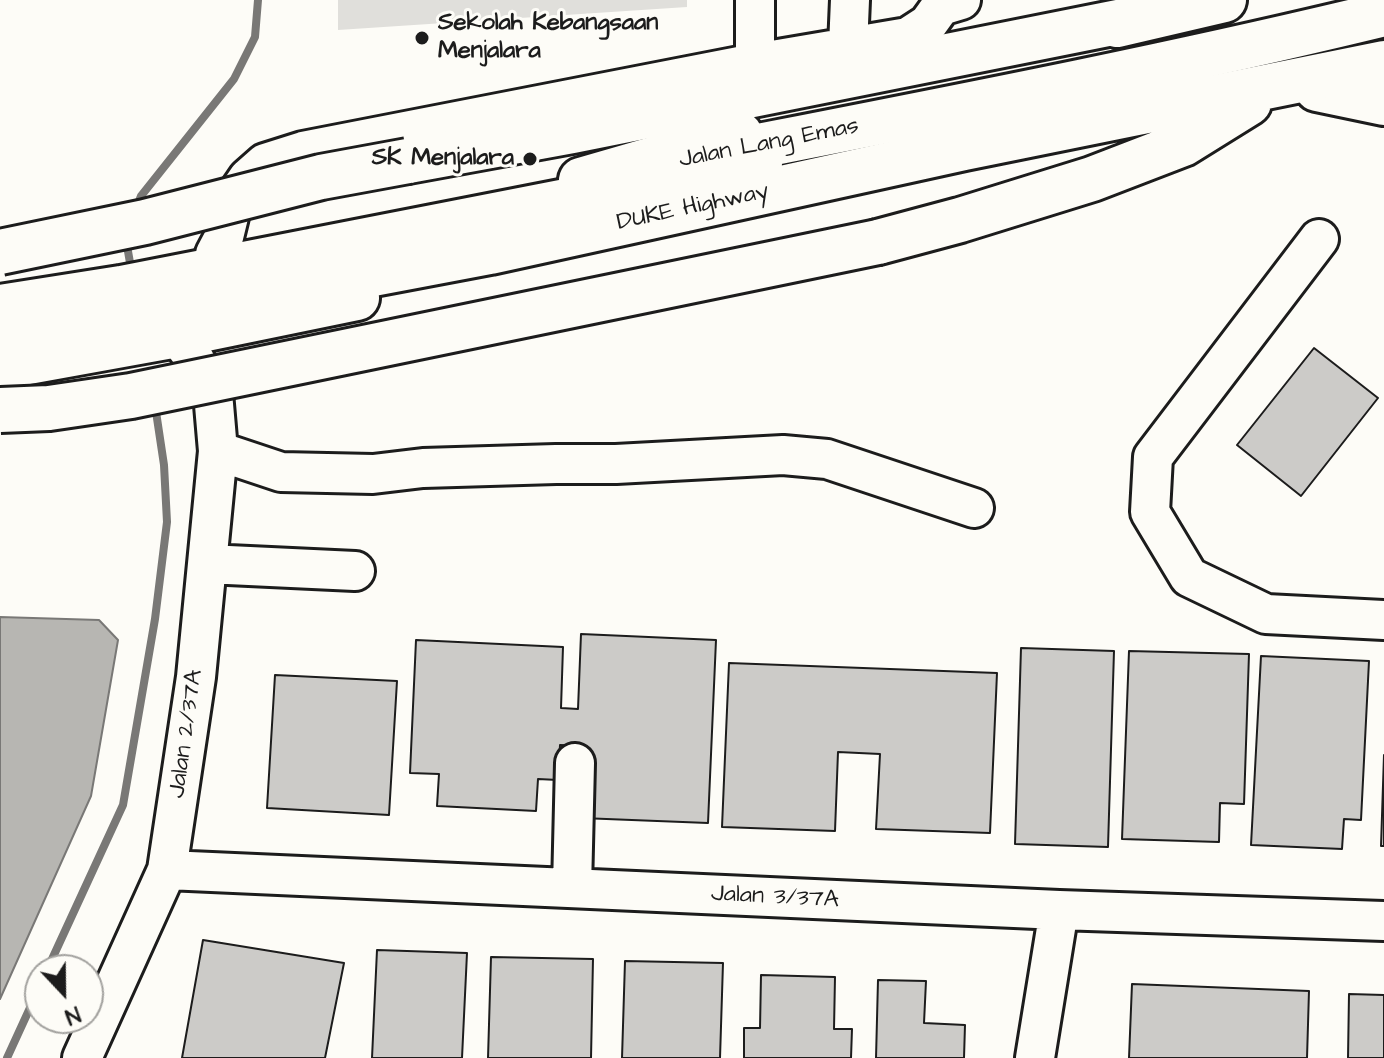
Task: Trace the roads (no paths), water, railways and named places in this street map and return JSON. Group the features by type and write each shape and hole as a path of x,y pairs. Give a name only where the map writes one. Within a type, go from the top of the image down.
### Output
{"main road":[{"path":"0,252 145,222 321,177 572,131 1224,0"},
{"name":"Jalan Lang Emas","path":"0,295 153,268 581,180 1021,95 1384,14"},
{"path":"581,180 835,107 941,70 1153,15"},
{"name":"DUKE Highway","path":"0,307 121,288 580,200 1384,35"},
{"name":"DUKE Highway","path":"8,358 288,290 490,252 964,148 1384,63"},
{"path":"8,358 155,339 253,320 1249,103 1384,77"},
{"path":"1317,89 1384,103"},
{"path":"0,410 49,408 131,396 878,242 1092,179 1183,144 1249,103"}],"street":[{"path":"755,0 755,63"},
{"path":"848,47 850,0"},
{"path":"215,254 224,237 233,200 248,178 265,163 319,148 755,63 908,37 928,24 948,2"},
{"path":"1319,239 1153,457 1150,512 1189,577 1266,614 1384,620"},
{"path":"213,393 253,320"},
{"name":"Jalan 2/37A","path":"82,1058 167,870 196,677 218,451 213,393 195,360 155,339"},
{"path":"218,451 281,472 373,474 423,468 616,464 783,455 827,459 974,508"},
{"path":"207,564 355,571"},
{"path":"572,888 575,763"},
{"name":"Jalan 3/37A","path":"167,870 1059,910 1384,921"},
{"path":"1035,1058 1059,910"}],"waterway":[{"path":"136,209 141,196 234,79 255,37 258,0"},
{"path":"126,240 132,274"},
{"path":"54,954 123,805 155,619 167,522 164,465 155,405"},
{"path":"7,1058 24,1021"}],"place":[{"name":"Sekolah Kebangsaan Menjalara","path":"422,38"},
{"name":"SK Menjalara","path":"530,159"}]}
